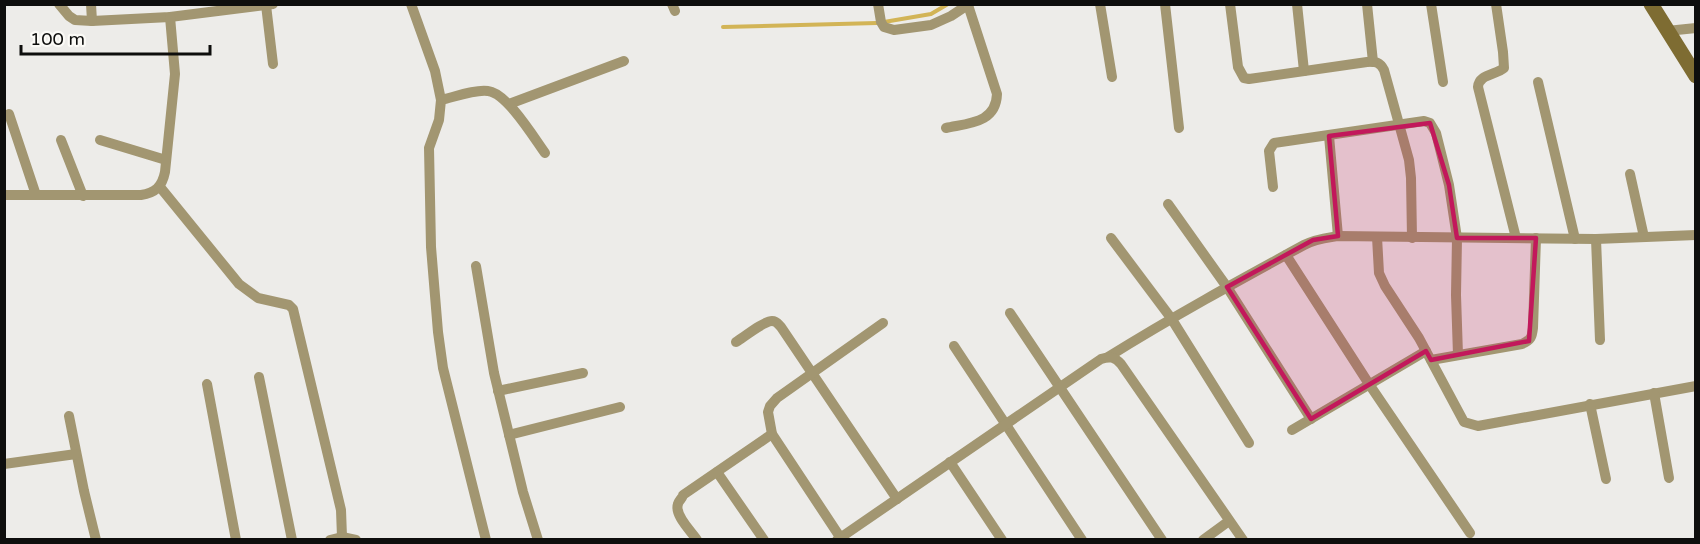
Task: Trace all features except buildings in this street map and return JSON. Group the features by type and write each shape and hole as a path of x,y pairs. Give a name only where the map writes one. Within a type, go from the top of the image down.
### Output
{"street":[{"path":"59,4 75,20 92,21 170,16 273,4"},
{"path":"91,4 92,21"},
{"path":"411,4 435,71 441,100 439,120 429,148 430,247 443,368 486,540"},
{"path":"878,4 880,22 884,27 894,30 940,22 968,5 997,94 997,102 989,116 982,120 946,128"},
{"path":"1100,4 1112,77"},
{"path":"1165,4 1179,128"},
{"path":"1230,4 1238,67 1244,78 1249,80 1373,62 1381,65 1409,160 1412,238"},
{"path":"1297,4 1304,71"},
{"path":"1367,4 1373,62"},
{"path":"1431,4 1443,82"},
{"path":"1496,4 1504,68 1481,78 1478,87 1516,238"},
{"path":"1651,4 1695,76"},
{"path":"266,5 273,64"},
{"path":"4,195 141,195 150,194 160,187 166,160 175,74 170,16"},
{"path":"1667,31 1695,28"},
{"path":"509,104 624,61"},
{"path":"1538,82 1575,238"},
{"path":"441,100 486,90 496,93 509,104 545,153"},
{"path":"9,114 36,195"},
{"path":"1273,187 1269,151 1274,143 1424,121 1430,123 1449,185 1457,238 1458,355"},
{"path":"1329,136 1338,236"},
{"path":"100,140 166,160"},
{"path":"62,141 83,196"},
{"path":"1630,174 1644,237"},
{"path":"160,187 238,284 258,298 289,305 293,309 341,510 342,537"},
{"path":"1168,204 1227,287 1311,419"},
{"path":"883,322 777,398 768,412 772,434 840,539 1101,359 1313,240 1338,236 1596,239 1695,235"},
{"path":"1377,237 1379,273 1385,286 1429,355 1460,416 1470,425 1478,426 1695,386"},
{"path":"1111,238 1171,318 1249,443"},
{"path":"1292,430 1369,384 1429,355 1458,355 1522,344 1529,340 1532,337 1536,238"},
{"path":"1596,239 1600,340"},
{"path":"1286,255 1369,384 1470,533"},
{"path":"476,266 498,391 523,492 538,540"},
{"path":"1010,313 1162,540"},
{"path":"736,342 764,324 771,321 776,322 897,499"},
{"path":"954,346 1082,540"},
{"path":"1108,357 1116,358 1121,364 1243,540"},
{"path":"498,391 583,373"},
{"path":"259,376 292,540"},
{"path":"207,384 236,540"},
{"path":"1654,393 1669,478"},
{"path":"1590,404 1606,479"},
{"path":"509,435 620,407"},
{"path":"69,416 96,540"},
{"path":"696,540 680,516 677,509 678,503 684,495 772,434"},
{"path":"4,464 76,454"},
{"path":"950,462 1002,540"},
{"path":"717,472 764,540"},
{"path":"1203,540 1229,520"},
{"path":"330,540 342,537 356,540"}],"highlighted area":[{"path":"1430,123 1449,185 1457,238 1536,238 1529,341 1431,360 1426,351 1311,419 1227,287 1313,240 1338,236 1329,136"}],"waterway":[{"path":"884,22 931,14 948,4"},
{"path":"723,27 877,23"}]}
